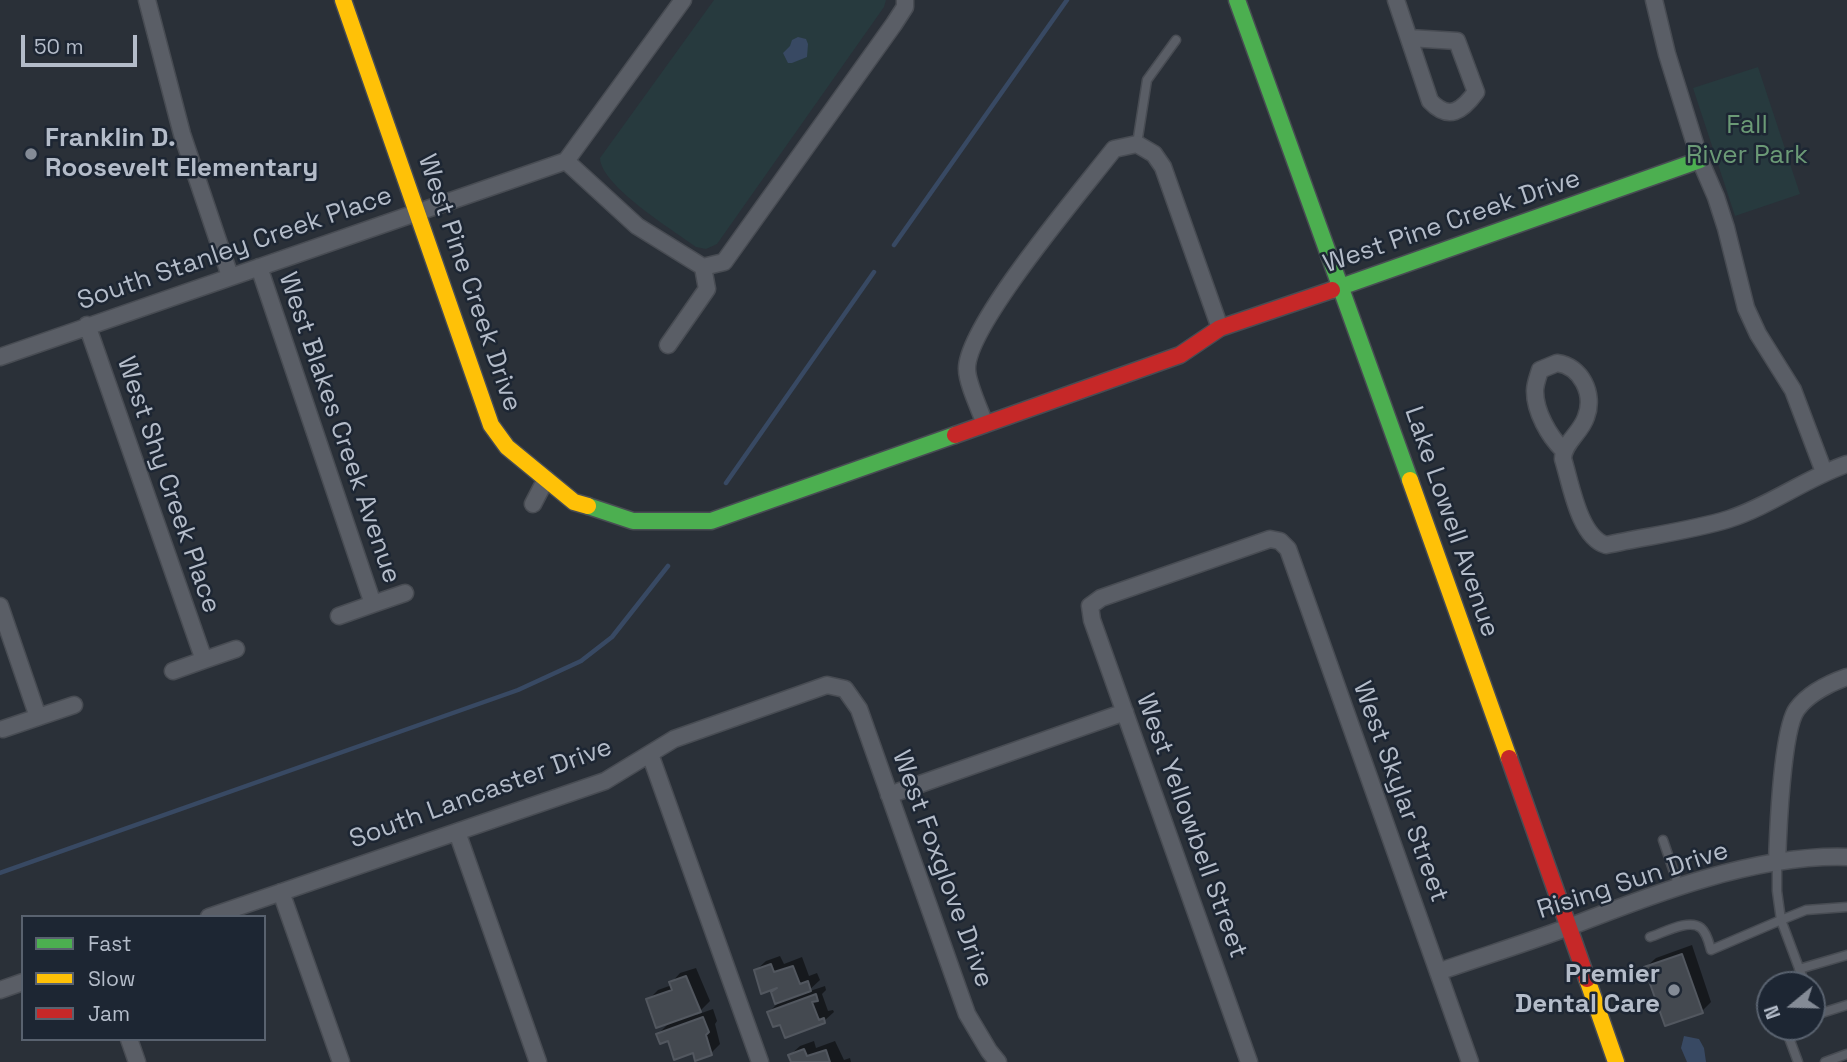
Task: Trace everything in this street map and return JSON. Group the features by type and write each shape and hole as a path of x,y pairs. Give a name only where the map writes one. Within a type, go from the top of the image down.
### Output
{"street":[{"path":"147,0 182,134 230,276"},
{"name":"West Pine Creek Drive","path":"343,0 491,425 507,447 574,502 633,521 711,521 1180,355 1220,328 1700,160"},
{"path":"683,0 566,161 637,226 703,267 724,262 894,24 905,7 905,0"},
{"name":"Lake Lowell Avenue","path":"1237,0 1341,285 1616,1062"},
{"path":"1396,0 1430,101 1438,110 1451,113 1466,106 1476,92 1457,41 1409,38"},
{"path":"1654,0 1667,54 1700,160 1726,228 1746,308 1758,334 1793,390 1824,472"},
{"path":"985,424 967,370 970,349 996,303 1114,149 1137,144 1154,154 1163,167 1220,328"},
{"name":"South Stanley Creek Place","path":"0,357 566,161"},
{"name":"West Blakes Creek Avenue","path":"259,267 373,604"},
{"path":"668,345 707,289 703,267"},
{"name":"West Shy Creek Place","path":"87,325 204,660"},
{"path":"1563,450 1552,439 1536,403 1534,388 1541,370 1557,363 1575,369 1585,383 1589,407 1586,419 1563,450 1563,459 1584,524 1592,537 1606,545 1728,519 1824,472 1847,464"},
{"path":"533,504 546,480"},
{"name":"West Yellowbell Street","path":"1249,1062 1092,620 1090,606 1101,598 1270,539 1280,541"},
{"name":"West Skylar Street","path":"1280,541 1288,550 1470,1062"},
{"name":"West Blakes Creek Avenue","path":"339,616 405,593"},
{"path":"0,606 38,717"},
{"path":"173,671 236,649"},
{"path":"1777,863 1780,801 1791,720 1799,707 1830,683 1847,677"},
{"name":"South Lancaster Drive","path":"215,915 605,780 674,739 827,685 845,689"},
{"name":"West Foxglove Drive","path":"845,689 859,709 967,1014 998,1062"},
{"path":"3,729 74,705"},
{"path":"889,795 1125,712"},
{"path":"650,754 760,1062"},
{"path":"457,832 538,1062"},
{"name":"Rising Sun Drive","path":"1438,972 1679,887 1777,863 1847,857"},
{"path":"281,892 341,1062"},
{"path":"0,990 21,983"},
{"path":"131,1041 137,1062"}],"lane":[{"path":"1137,144 1147,80 1176,40"},
{"path":"1663,840 1679,887"},
{"path":"1777,863 1781,920 1799,969 1847,955"},
{"path":"1650,937 1686,925 1694,925 1705,934 1711,950 1806,910 1846,909"},
{"path":"1826,1012 1847,1005"},
{"path":"1790,1041 1798,1062"},
{"path":"1825,1062 1847,1054"}],"green space":[{"path":"714,0 886,0 884,7 717,244 706,249 696,247 625,194 603,169 600,158"},
{"name":"Fall River Park","path":"1758,67 1800,194 1735,216 1693,88"}],"water":[{"path":"798,37 806,39 807,57 788,63 783,53 792,40"},
{"path":"1684,1036 1699,1039 1704,1048 1706,1062 1687,1062 1681,1048"}],"building":[{"name":"Premier Dental Care","path":"1682,954 1703,1013 1665,1026 1644,967"},
{"path":"771,964 774,972 793,966 800,984 808,981 811,991 775,1004 771,992 777,988 761,994 754,970"},
{"path":"686,976 701,1012 656,1028 646,999 672,990 669,982"},
{"path":"816,994 818,1001 812,1002 819,1020 824,1018 825,1023 785,1038 780,1025 773,1027 767,1012"},
{"path":"703,1017 709,1032 706,1035 712,1055 695,1061 693,1053 674,1060 668,1041 660,1044 656,1034"},
{"path":"804,1049 807,1056 826,1050 830,1062 791,1062 788,1055"}],"waterway":[{"path":"894,245 1067,0"},
{"path":"726,483 874,272"},
{"path":"0,873 518,690 581,661 612,637 668,566"}],"traffic: fast":[{"path":"1237,0 1410,480"},
{"path":"1332,290 1700,160"},
{"path":"588,506 633,521 711,521 955,435"}],"traffic: slow":[{"path":"343,0 491,425 507,447 574,502 588,506"},
{"path":"1410,480 1509,758"},
{"path":"1587,979 1616,1062"}],"traffic: jam":[{"path":"955,435 1180,355 1220,328 1332,290"},
{"path":"1509,758 1587,979"}],"place":[{"name":"Franklin D. Roosevelt Elementary","path":"31,154"},
{"name":"Premier Dental Care","path":"1674,990"}]}
